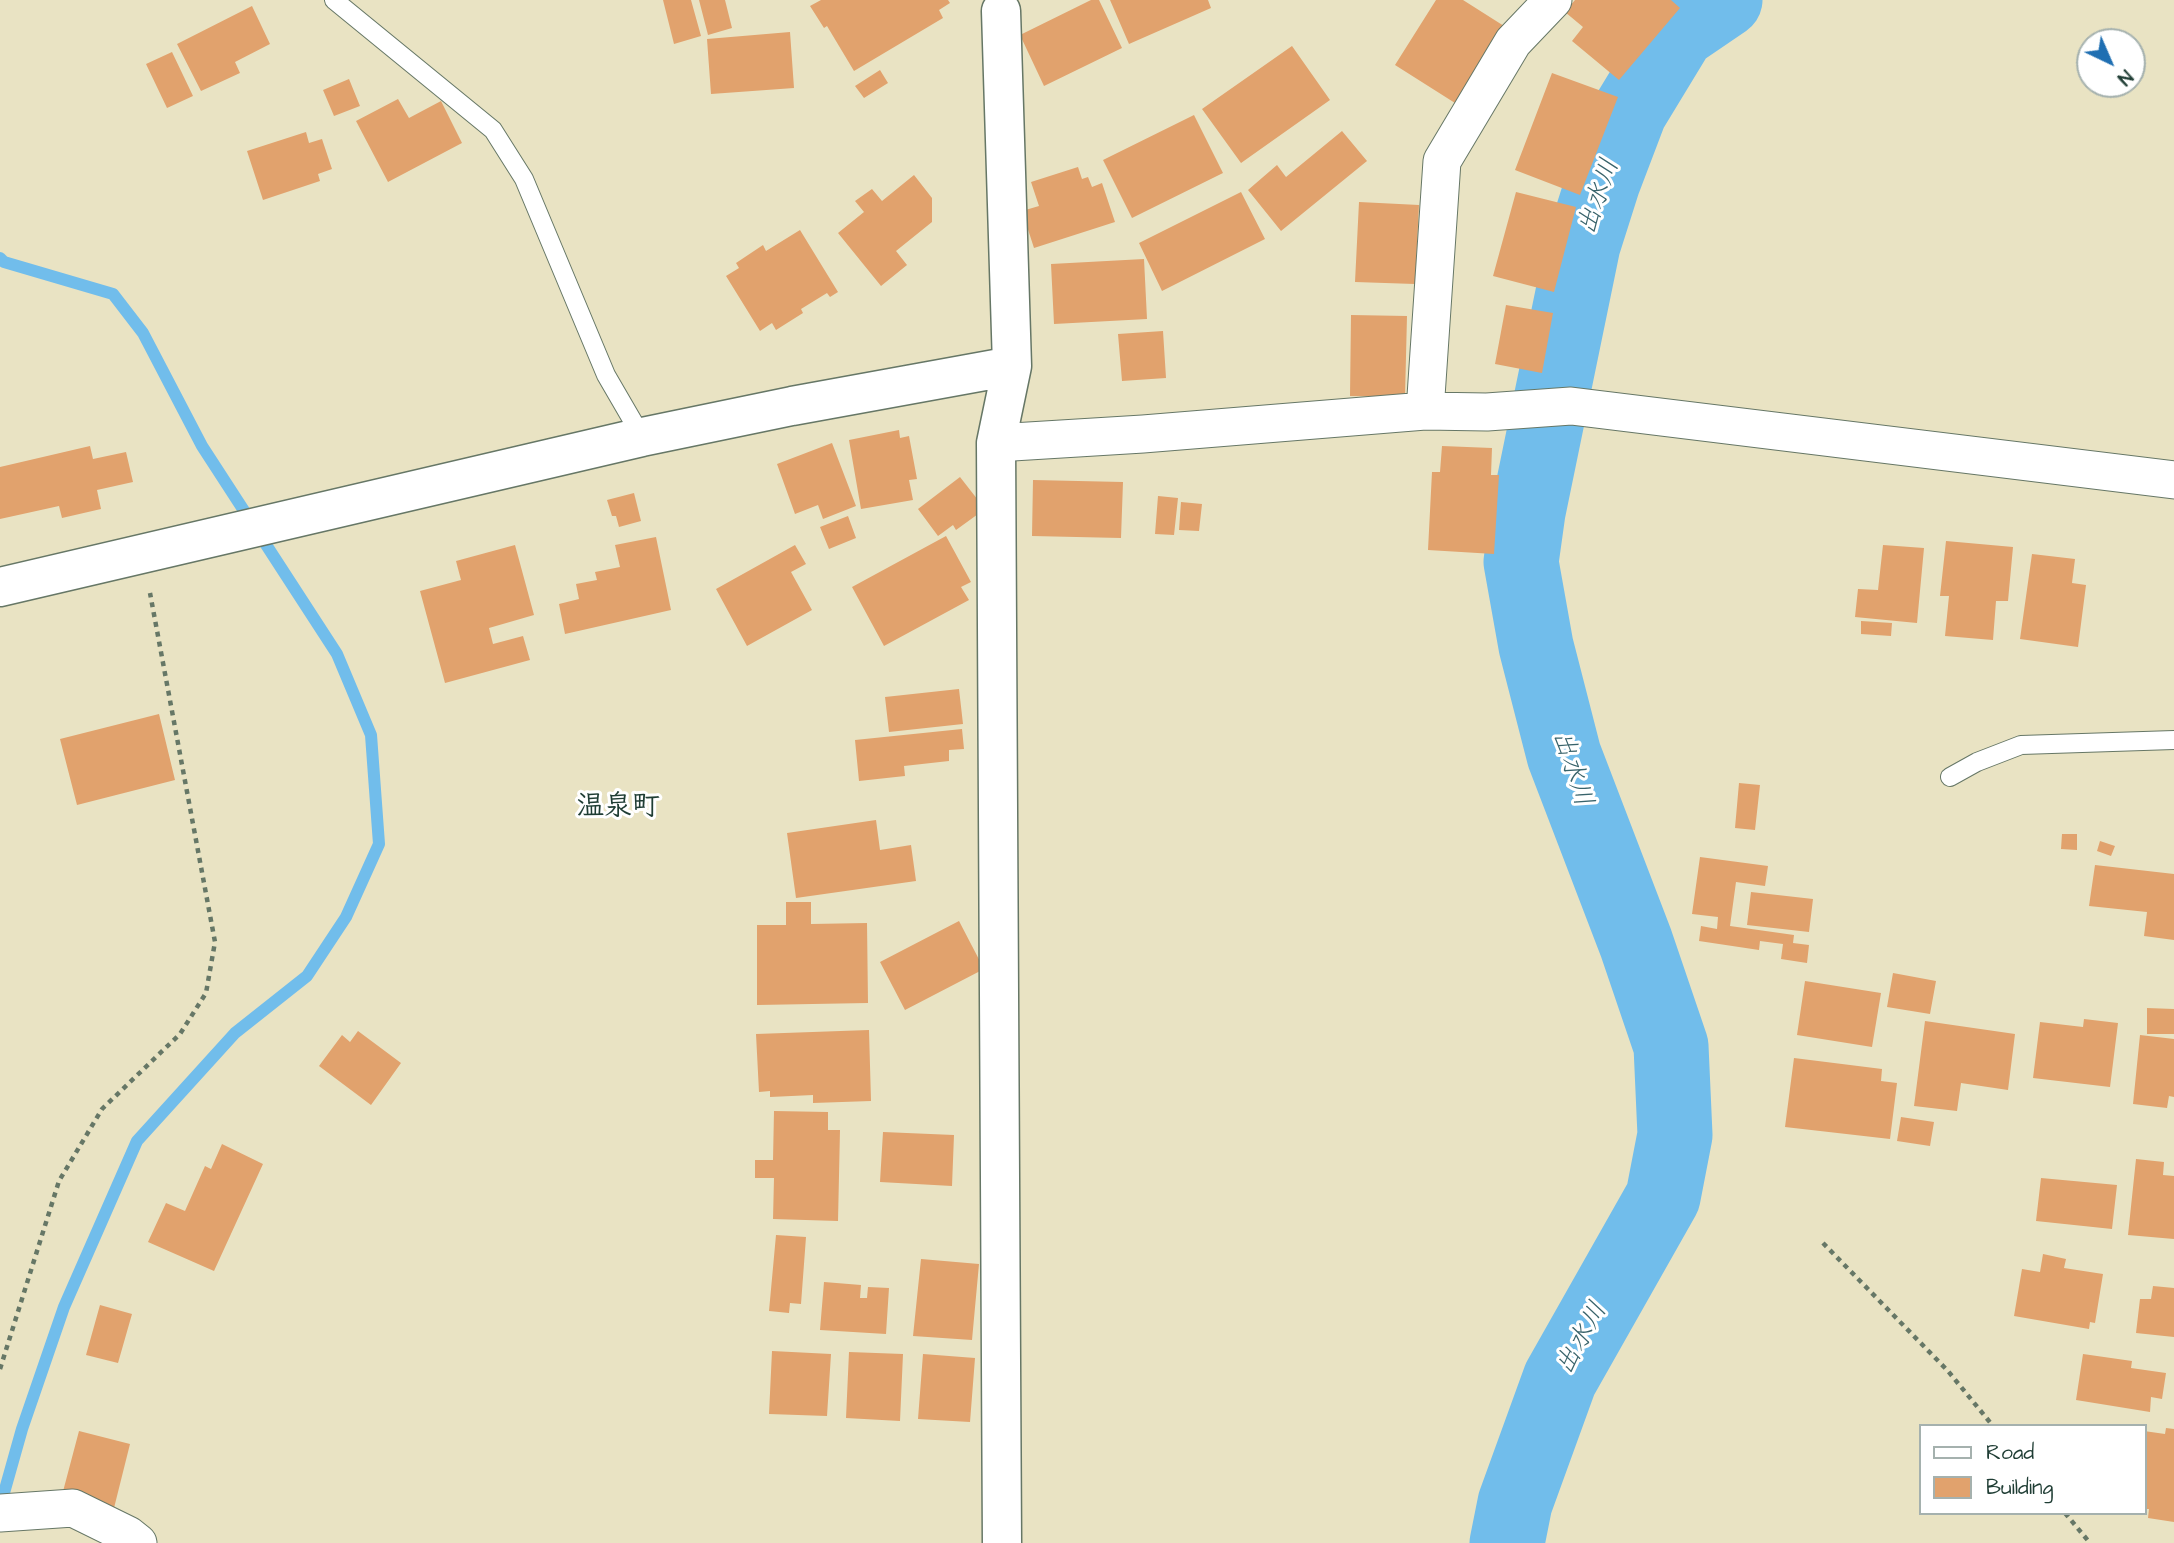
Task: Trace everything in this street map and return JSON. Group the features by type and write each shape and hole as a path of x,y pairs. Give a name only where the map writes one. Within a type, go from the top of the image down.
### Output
{"street":[{"path":"1425,411 1443,161 1513,42 1553,0"},
{"path":"1002,4 1012,366 996,443 1002,1543"},
{"path":"0,587 642,437 792,406 1012,366"},
{"path":"996,443 1425,411 1487,412 1571,406 2174,481"},
{"path":"0,1513 74,1508 128,1535 138,1543"}],"lane":[{"path":"334,0 493,130 524,179 606,375 642,437"},
{"path":"1950,777 1976,762 2021,745 2174,740"}],"path":[{"path":"0,1369 60,1181 102,1110 180,1034 206,993 215,942 143,554"},
{"path":"1823,1243 1948,1371 1991,1424"},
{"path":"2067,1515 2090,1543"}],"building":[{"path":"663,0 691,0 701,36 674,44"},
{"path":"699,0 725,0 732,28 708,35"},
{"path":"821,0 948,0 950,3 939,10 943,18 854,71 827,26 824,28 810,6"},
{"path":"1091,0 1099,0 1122,48 1044,86 1020,35"},
{"path":"1110,0 1208,0 1211,8 1129,44"},
{"path":"1436,0 1463,0 1504,26 1455,103 1395,65"},
{"path":"1575,0 1671,0 1680,8 1619,80 1572,41 1583,27 1565,12"},
{"path":"252,6 270,44 235,62 240,73 201,91 177,44"},
{"path":"790,32 794,88 711,94 707,39"},
{"path":"1292,46 1330,100 1241,163 1202,109"},
{"path":"172,52 193,96 167,108 146,64"},
{"path":"880,70 888,83 864,98 855,86"},
{"path":"1552,73 1618,97 1580,195 1515,170"},
{"path":"349,79 360,106 334,116 323,90"},
{"path":"398,99 409,118 441,101 462,143 388,182 356,121"},
{"path":"1194,115 1223,173 1132,218 1103,160"},
{"path":"1342,131 1367,161 1281,231 1248,190 1277,165 1286,177"},
{"path":"306,132 309,143 322,139 332,169 318,174 320,181 263,200 247,151"},
{"path":"1078,167 1082,179 1088,177 1092,187 1102,183 1115,222 1034,248 1022,211 1039,206 1031,182"},
{"path":"914,175 932,198 932,222 896,251 907,265 881,286 838,233 864,212 855,201 872,189 882,201"},
{"path":"1241,192 1265,239 1162,291 1139,243"},
{"path":"1516,192 1576,207 1554,292 1493,276"},
{"path":"1359,202 1419,205 1415,284 1355,282"},
{"path":"800,230 838,292 830,297 827,293 801,309 803,313 776,330 772,323 760,331 726,276 739,268 736,263 763,245 766,251"},
{"path":"1144,259 1147,319 1054,324 1051,264"},
{"path":"1506,305 1553,313 1542,373 1495,364"},
{"path":"1351,315 1407,316 1405,397 1350,396"},
{"path":"1163,331 1166,378 1122,381 1118,334"},
{"path":"899,430 900,438 909,436 917,479 909,480 913,500 861,509 849,440"},
{"path":"832,443 856,506 823,519 818,505 795,514 777,464"},
{"path":"90,446 93,459 126,452 133,482 97,490 101,509 62,518 59,506 0,519 0,467"},
{"path":"1442,446 1492,448 1491,475 1499,475 1494,554 1428,550 1432,472 1440,472"},
{"path":"960,477 985,509 956,530 953,525 938,536 918,509"},
{"path":"1033,480 1123,482 1121,538 1032,536"},
{"path":"634,493 641,521 619,527 607,500"},
{"path":"1158,496 1178,498 1174,535 1155,534"},
{"path":"1181,502 1202,504 1199,531 1179,530"},
{"path":"848,516 856,538 829,549 820,527"},
{"path":"946,536 971,582 961,587 969,600 884,646 852,587"},
{"path":"656,537 671,610 565,634 559,604 579,599 576,584 597,580 595,572 620,567 615,545"},
{"path":"1946,541 2013,547 2008,601 1996,601 1993,640 1945,636 1949,596 1940,596"},
{"path":"515,545 534,615 489,628 493,644 523,636 530,660 445,683 420,591 461,580 456,561"},
{"path":"795,545 806,564 791,572 812,610 747,646 716,589"},
{"path":"1883,545 1924,548 1917,623 1855,617 1858,589 1878,590"},
{"path":"2032,554 2075,559 2072,583 2086,585 2078,647 2020,639"},
{"path":"1861,621 1892,623 1891,636 1861,634"},
{"path":"959,689 963,724 889,732 885,697"},
{"path":"159,714 175,780 77,805 60,739"},
{"path":"962,729 964,749 949,750 949,761 904,766 905,776 859,781 855,740"},
{"path":"1739,783 1760,785 1755,830 1735,828"},
{"path":"876,820 880,850 911,845 916,881 796,898 787,833"},
{"path":"2062,834 2077,834 2077,850 2061,849"},
{"path":"2100,841 2115,846 2111,856 2097,851"},
{"path":"1700,857 1768,866 1765,886 1736,882 1730,926 1794,935 1793,943 1809,945 1807,963 1781,959 1783,944 1760,941 1759,950 1699,941 1701,926 1717,929 1718,917 1692,914"},
{"path":"2095,865 2174,874 2174,940 2144,936 2147,912 2089,906"},
{"path":"1751,892 1813,899 1809,932 1747,925"},
{"path":"786,902 811,902 811,924 867,923 868,1003 757,1005 757,925 786,925"},
{"path":"959,921 984,969 905,1010 880,962"},
{"path":"1893,973 1936,981 1930,1014 1887,1007"},
{"path":"1805,981 1881,993 1872,1047 1797,1035"},
{"path":"2147,1008 2174,1009 2174,1034 2147,1034"},
{"path":"2084,1019 2118,1023 2110,1087 2033,1078 2040,1022 2083,1027"},
{"path":"1925,1021 2015,1034 2008,1090 1961,1083 1957,1111 1914,1106"},
{"path":"869,1030 871,1101 813,1103 813,1095 770,1097 770,1091 759,1092 756,1034"},
{"path":"358,1031 401,1063 371,1105 319,1066 342,1035 350,1042"},
{"path":"2140,1035 2174,1039 2174,1097 2169,1096 2167,1108 2133,1104"},
{"path":"1794,1058 1882,1069 1881,1081 1897,1083 1890,1139 1785,1127"},
{"path":"774,1111 828,1112 828,1130 840,1130 838,1221 773,1219 774,1178 755,1178 755,1160 773,1160"},
{"path":"1901,1117 1934,1122 1930,1146 1897,1141"},
{"path":"883,1132 954,1135 952,1186 880,1182"},
{"path":"222,1144 263,1164 214,1271 148,1242 166,1203 185,1211 205,1166 211,1169"},
{"path":"2136,1159 2164,1162 2163,1175 2174,1176 2174,1239 2128,1235"},
{"path":"2041,1178 2117,1185 2112,1229 2036,1221"},
{"path":"776,1235 806,1237 801,1304 790,1303 789,1313 769,1311"},
{"path":"2043,1254 2066,1259 2064,1268 2103,1274 2095,1323 2090,1322 2089,1329 2014,1316 2022,1269 2040,1272"},
{"path":"921,1259 979,1264 972,1340 913,1336"},
{"path":"824,1282 861,1285 860,1298 867,1298 868,1287 889,1288 886,1334 820,1330"},
{"path":"2153,1286 2174,1288 2174,1337 2136,1333 2140,1299 2151,1299"},
{"path":"100,1305 132,1314 118,1363 86,1355"},
{"path":"772,1351 831,1354 827,1416 769,1414"},
{"path":"849,1352 903,1354 900,1421 846,1418"},
{"path":"923,1354 975,1358 970,1422 918,1419"},
{"path":"2083,1354 2132,1361 2131,1368 2166,1373 2162,1399 2151,1397 2150,1412 2076,1400"},
{"path":"2166,1428 2174,1429 2174,1522 2148,1518 2149,1509 2146,1509 2146,1431 2165,1434"},
{"path":"79,1431 130,1444 113,1512 61,1499"}],"waterway":[{"name":"出水川","path":"1507,1543 1515,1503 1560,1379 1663,1197 1675,1135 1671,1046 1636,943 1564,755 1536,646 1521,562 1528,512 1583,245 1630,111 1678,32 1725,0"},
{"path":"0,258 4,262 113,294 143,333 202,446 337,654 371,735 379,844 346,917 307,976 235,1033 137,1141 64,1307 22,1429 0,1507"}],"district":[{"name":"温泉町","path":"618,808"}]}
